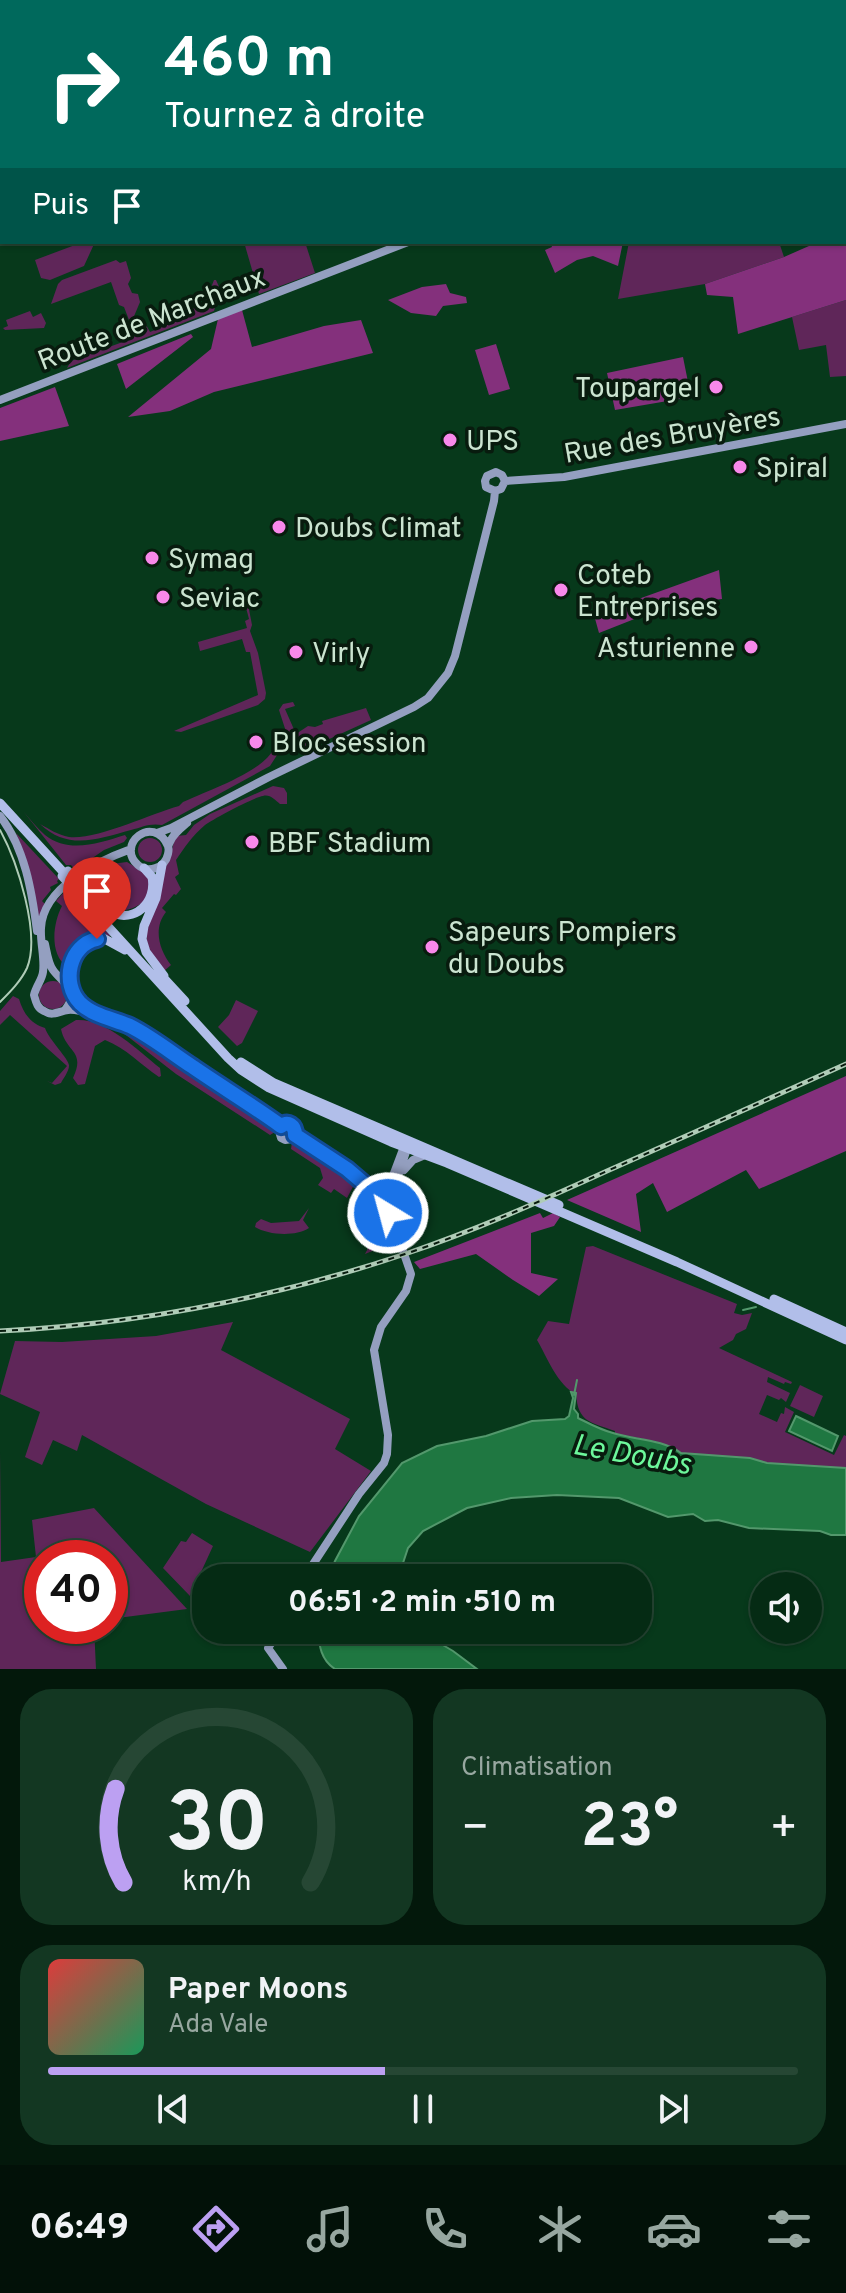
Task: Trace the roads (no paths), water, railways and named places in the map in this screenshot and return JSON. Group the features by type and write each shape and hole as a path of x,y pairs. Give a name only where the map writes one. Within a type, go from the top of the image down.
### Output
{"main road":[{"path":"1,809 234,1055 258,1074 405,1148 605,1230 846,1340"},
{"path":"162,865 157,893 142,939 150,958 173,988"},
{"path":"75,884 106,910 118,915 130,915 144,907 152,896 152,877 144,868"},
{"path":"75,884 228,1058 257,1081 405,1148 605,1224 846,1332"},
{"path":"70,989 69,973 77,951 88,941 103,938 121,947 146,968"},
{"path":"784,1311 790,1310 821,1321"}],"street":[{"name":"Route de Marchaux","path":"0,400 403,244"},
{"name":"Rue des Bruyères","path":"157,833 428,698 448,673 456,652 494,501 495,491 485,484 488,474 499,473 505,481 564,477 846,424"},
{"path":"495,491 501,489 505,481"},
{"path":"1,809 23,861 41,951 43,967 34,995 38,1006 52,1014 65,1010 84,1011 143,1034"},
{"path":"168,846 176,833 200,812"},
{"path":"151,831 162,836 168,846 168,856 162,865 150,869 144,868 132,854 135,838 151,831"},
{"path":"41,951 44,915 62,888 79,874 111,857 132,854"},
{"path":"44,915 51,967 84,1007 132,1027 281,1126 279,1133 283,1139 290,1140 295,1135 347,1169 393,1206 388,1213"},
{"path":"40,982 52,977 60,978"},
{"path":"65,1010 71,1001 70,989"},
{"path":"398,1177 405,1148"},
{"path":"383,1199 405,1148"},
{"path":"313,1564 359,1494 384,1463 387,1454 388,1435 374,1350 381,1327 402,1297 411,1274 396,1220 388,1213 378,1212 375,1207 409,1163 425,1155"},
{"path":"276,1644 283,1668"}],"water":[{"name":"Le Doubs","path":"571,1392 576,1393 574,1409 578,1418 609,1432 657,1442 681,1453 846,1468 846,1535 749,1528 718,1520 705,1521 693,1514 668,1517 619,1498 557,1495 511,1498 467,1508 423,1531 408,1548 403,1564 334,1564 359,1516 402,1463 437,1446 486,1436 532,1421 565,1419 569,1416 573,1398"},
{"path":"796,1416 838,1436 832,1451 789,1431"},
{"path":"320,1644 441,1644 477,1669 335,1669"}],"waterway":[{"path":"743,1310 756,1307"},
{"path":"574,1395 577,1380"}],"tram line":[{"path":"0,830 20,878 31,936 27,968 0,1002"}],"railway":[{"path":"0,1331 154,1315 256,1296 356,1270 507,1215 846,1064"}],"place":[{"name":"Toupargel","path":"716,387"},
{"name":"UPS","path":"450,440"},
{"name":"Spiral","path":"740,467"},
{"name":"Doubs Climat","path":"279,527"},
{"name":"Symag","path":"152,558"},
{"name":"Coteb Entreprises","path":"561,590"},
{"name":"Seviac","path":"163,597"},
{"name":"Asturienne","path":"751,647"},
{"name":"Virly","path":"296,652"},
{"name":"Bloc session","path":"256,742"},
{"name":"BBF Stadium","path":"252,842"},
{"name":"Sapeurs Pompiers du Doubs","path":"432,947"}]}
